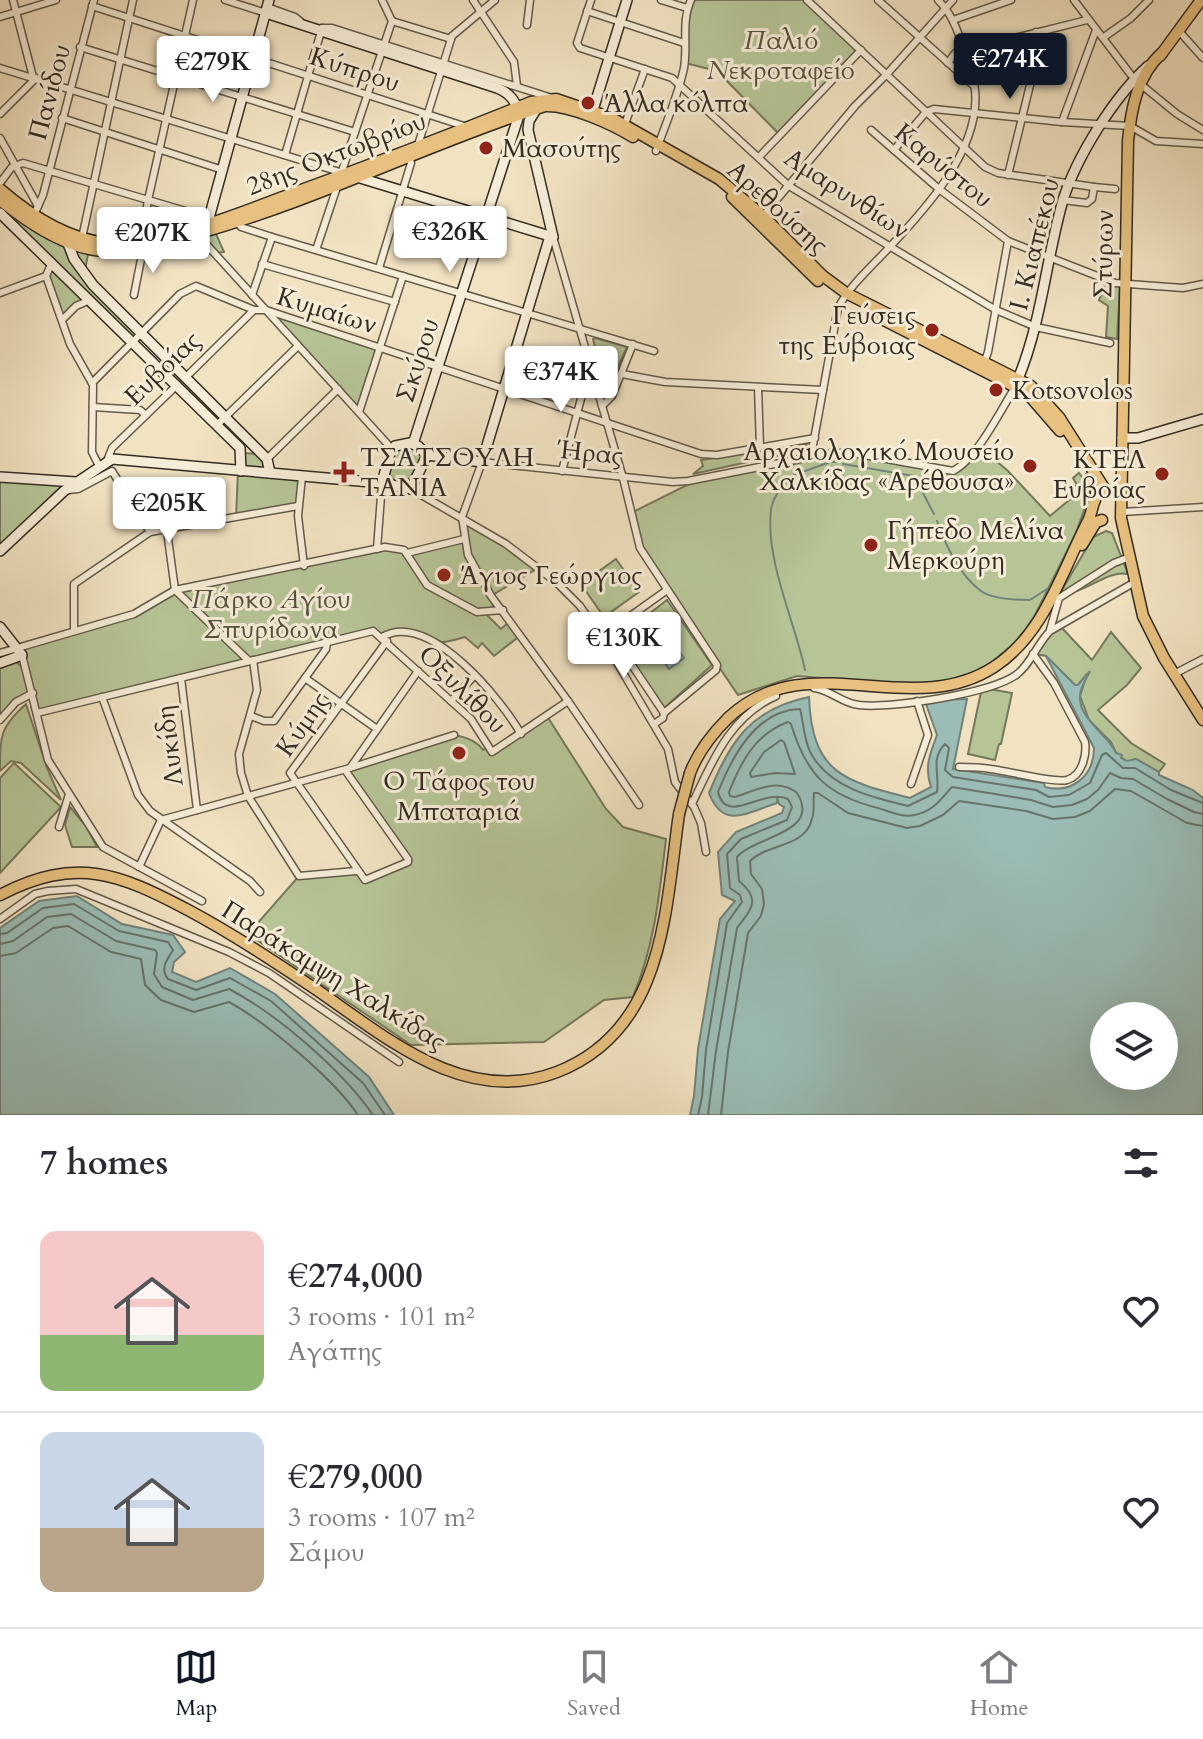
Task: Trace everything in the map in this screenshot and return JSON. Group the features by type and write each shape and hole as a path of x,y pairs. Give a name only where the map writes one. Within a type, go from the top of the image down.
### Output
{"main road":[{"name":"Στύρων","path":"1134,104 1162,53 1201,0"},
{"name":"Στύρων","path":"1105,497 1116,482 1130,126 1148,65 1162,53"},
{"name":"Αρεθούσης","path":"556,99 625,124 731,196 819,282 1037,391 1051,407 1105,497 1096,515 1106,521"},
{"name":"28ης Οκτωβρίου","path":"0,186 82,238 108,244 144,245 342,176 358,177 518,111 537,100 556,99"},
{"name":"Αρεθούσης","path":"518,111 553,106 589,117 658,147 719,179 763,216 844,296 1017,382"},
{"name":"28ης Οκτωβρίου","path":"0,200 20,216 67,241 97,251 144,245 237,222 418,145 518,111"},
{"name":"Στύρων","path":"1105,497 1122,436 1121,406"},
{"path":"1105,497 1123,504 1143,616 1203,720"},
{"name":"Παράκαμψη Χαλκίδας","path":"0,895 41,878 75,873 104,874 131,882 244,941 416,1057 467,1077 492,1081 518,1081 545,1076 581,1060 611,1039 632,1014 648,979 662,929 679,814 690,773 704,746 731,715 756,698 781,687 815,682 926,689 951,686 986,672 1010,655 1028,635 1105,497"},
{"name":"Παράκαμψη Χαλκίδας","path":"1067,567 1096,522 1117,518 1122,512"},
{"path":"1106,521 1117,526 1130,555"}],"street":[{"path":"13,0 35,78"},
{"path":"0,17 56,0"},
{"path":"82,238 133,0"},
{"path":"134,295 144,245 148,200 193,0"},
{"name":"Αρεθούσης","path":"225,0 267,7 321,30 556,99"},
{"path":"316,250 392,21 382,0"},
{"path":"473,0 514,62 517,86"},
{"path":"418,145 451,39 495,0"},
{"path":"527,25 530,0"},
{"path":"591,0 587,11 684,43"},
{"path":"593,110 627,0"},
{"path":"661,0 687,8"},
{"path":"658,147 685,63 687,8 691,0"},
{"path":"807,0 985,167 1008,175 1115,189"},
{"path":"878,0 975,88"},
{"path":"811,456 835,320 844,296 891,247 939,189 966,149 975,112 975,88 953,20 938,0"},
{"path":"763,216 855,106 953,0"},
{"path":"953,20 1011,0"},
{"path":"1074,0 1087,20 1104,37 1130,79"},
{"path":"1104,37 1131,18 1149,0"},
{"name":"Κύπρου","path":"93,3 467,127"},
{"name":"Πανίδου","path":"36,211 43,195 93,3"},
{"path":"0,186 15,164 23,163 210,220 267,7"},
{"name":"Αμαρυνθίων","path":"587,11 577,43 580,48 672,78 789,186 996,310 1036,327 1110,343"},
{"path":"948,63 955,53 1087,20"},
{"path":"392,21 451,39"},
{"path":"285,155 321,30"},
{"path":"1062,122 1096,30"},
{"path":"1179,31 1203,58"},
{"path":"1008,175 1031,81 1036,32"},
{"path":"80,47 355,132"},
{"path":"759,157 861,50"},
{"name":"Ι. Κιαπέκου","path":"1017,382 1036,327 1063,200 1070,182 1101,124 1130,79 1148,65"},
{"name":"Αρεθούσης","path":"443,67 504,91 518,111"},
{"path":"0,68 285,155 342,176"},
{"path":"625,124 645,69"},
{"path":"0,114 35,78"},
{"path":"1144,87 1203,130"},
{"path":"537,108 529,121 528,132 551,236 623,478 640,548 717,667 654,724"},
{"path":"894,150 926,112 941,109 1130,126 1156,141 1203,144"},
{"name":"Σκύρου","path":"413,444 518,111"},
{"path":"62,118 223,170"},
{"name":"Καρύστου","path":"871,130 939,189 1008,241 1104,280 1186,288 1203,284"},
{"path":"0,138 36,211"},
{"path":"379,268 411,163 409,157"},
{"path":"358,177 551,236"},
{"path":"1063,200 1087,203 1092,199 1094,187"},
{"path":"0,213 90,300 185,378 267,459 270,473"},
{"path":"237,222 241,227 272,237 654,351"},
{"path":"197,234 392,449"},
{"path":"551,236 482,462 462,517 464,539 468,555 491,596 639,805"},
{"path":"252,295 272,237"},
{"path":"67,241 69,250 86,277 137,338 177,385 241,449 241,471"},
{"path":"984,363 1008,241"},
{"path":"52,262 46,276 70,344 92,383 92,452 103,464"},
{"path":"262,264 395,302"},
{"path":"0,293 46,276"},
{"path":"359,412 403,276"},
{"name":"Κυμαίων","path":"92,383 183,291 193,286 203,287 254,310 266,310 707,455 815,438"},
{"path":"62,320 76,306 90,300"},
{"name":"Ευβοίας","path":"103,464 112,448 254,310"},
{"path":"602,406 612,396 633,344"},
{"path":"217,425 298,346"},
{"path":"562,471 590,364"},
{"path":"622,374 665,382 823,390"},
{"name":"Ήρας","path":"427,455 673,482 811,456 853,453 953,471 961,467 975,450 1017,382"},
{"path":"758,387 760,447"},
{"path":"267,459 338,389"},
{"path":"93,407 140,410 146,415"},
{"path":"1122,436 1142,436 1203,419"},
{"path":"377,549 382,483 392,449 402,443 413,444 427,455 411,489"},
{"path":"0,551 64,491 103,464 124,458 382,483 411,489 506,544 556,582 580,606 670,754 675,782 692,804 703,831 706,852"},
{"path":"64,491 78,489 112,471 150,532"},
{"path":"0,477 76,482"},
{"path":"302,477 298,506 304,566"},
{"path":"40,480 47,492 43,508"},
{"path":"74,631 74,584 150,532 298,506"},
{"path":"1122,512 1203,507"},
{"path":"167,531 175,590 251,660 258,683 239,754 241,773 248,796 299,876 356,871 365,880 408,862 347,769"},
{"path":"407,553 464,539"},
{"path":"0,663 74,631 134,614 175,590 377,549 396,548 407,553 427,585 477,612 503,610"},
{"path":"692,804 723,741 747,715 771,698 793,690 813,688 856,705 895,705 972,691 1008,680 1023,669 1050,631 1059,598 1130,555"},
{"path":"1050,631 1135,581"},
{"path":"601,637 667,590"},
{"path":"0,627 20,652 48,760 103,847 202,901"},
{"name":"Οξυλίθου","path":"327,642 373,631 471,719 492,752 568,701"},
{"path":"609,631 664,713"},
{"path":"384,639 389,633 412,635 434,642 496,696 521,734"},
{"name":"Κύμης","path":"356,871 290,773 384,639"},
{"path":"37,713 327,642 326,649 274,721 251,716"},
{"path":"0,653 20,652"},
{"path":"959,767 988,768 1062,780 1078,773 1086,750 1085,742 1054,683 1033,654"},
{"path":"1174,674 1203,659"},
{"path":"347,769 418,671"},
{"path":"451,701 475,675"},
{"name":"Λυκίδη","path":"181,678 197,810"},
{"path":"305,678 377,729"},
{"path":"0,720 16,702 33,693"},
{"path":"102,697 138,795 150,811 250,881 260,892"},
{"path":"911,784 928,735 917,701"},
{"path":"139,867 161,820 347,769 454,735"},
{"path":"59,827 69,794"},
{"path":"0,919 35,894 76,889 229,952 269,973 399,1062"}],"green space":[{"name":"Παλιό Νεκροταφείο","path":"691,0 807,0 861,50 780,135 717,71 685,63 684,43"},
{"path":"148,200 209,218 224,252 217,253 197,234 89,249 85,270 140,335 133,342 90,300 62,320 46,276 52,262 13,224 20,216 82,238 145,240"},
{"path":"1106,282 1120,286 1117,339 1106,337 1108,306 1099,300"},
{"path":"266,310 380,347 359,412"},
{"path":"595,338 627,347 609,387 606,387"},
{"path":"807,444 799,451 693,474 703,466 701,460"},
{"path":"400,446 419,449 423,458 408,480 395,481 388,473 393,453"},
{"path":"981,448 1008,471 1050,516 1074,496 1067,484 1072,488 1077,485 1073,478 1079,473 1090,488 1090,494 1075,535 1034,617 1018,640 987,666 950,680 911,685 797,676 738,695 648,562 631,513 701,478 811,456 853,453 947,471 961,467"},
{"path":"242,453 261,454 270,473 302,477 298,506 236,518 238,470"},
{"path":"0,477 69,481 0,551"},
{"name":"Πάρκο Αγίου Σπυρίδωνα","path":"462,517 538,568 491,596 493,607 485,613 501,629 510,621 521,635 494,656 482,643 478,648 465,637 437,642 401,634 382,637 377,632 37,713 33,694 16,702 0,720 0,663 12,658 27,672 18,648 134,614 175,590 377,549 407,553 464,539"},
{"path":"1106,531 1112,533 1128,574 1112,575 1059,595 1093,537"},
{"path":"616,559 639,592 604,617 581,584"},
{"path":"667,600 712,665 662,710 617,639"},
{"path":"1061,627 1092,660 1111,632 1141,668 1098,710 1131,743 1165,764 1159,772 1136,759 1127,762 1089,720 1080,696 1087,674 1075,685 1046,656 1036,654 1049,636"},
{"path":"989,689 1012,693 995,760 968,754 981,692"},
{"path":"26,704 61,800 21,763 11,761 0,771 3,733 11,719"},
{"path":"547,716 606,809 623,827 666,839 651,939 633,997 604,1000 544,1042 411,1045 248,934 299,876 356,871 362,878 408,862 345,770 454,735 470,740 483,750 489,747 492,752"},
{"path":"14,763 61,807 0,873 0,778"},
{"path":"70,807 86,826 97,847 72,847 65,825"}],"water":[{"path":"659,623 684,658 669,669 644,633"},
{"path":"1046,656 1075,685 1090,671 1081,689 1081,704 1089,720 1116,753 1122,755 1121,758 1127,761 1136,759 1203,798 1203,1115 690,1115 720,919 735,901 722,895 718,852 736,832 782,813 784,807 777,797 777,803 746,814 728,815 721,812 709,793 734,743 757,719 789,702 809,697 811,722 817,742 836,770 866,786 910,798 931,787 928,767 937,735 926,704 929,700 967,699 953,769 1064,788 1080,781 1093,758 1094,748"},
{"path":"77,896 122,924 173,935 185,952 174,962 172,972 196,982 230,968 275,994 369,1077 394,1115 0,1115 0,928 39,901"}],"waterway":[{"path":"794,475 830,462 839,462"},
{"path":"843,464 914,476 934,514"},
{"path":"790,478 773,501 770,529 776,570 805,670"},
{"path":"937,521 960,568 973,585 986,594 1030,600 1050,587"}],"place":[{"name":"Άλλα κόλπα","path":"588,103"},
{"name":"Μασούτης","path":"486,148"},
{"name":"Γεύσεις της Εύβοιας","path":"932,330"},
{"name":"Kotsovolos","path":"996,390"},
{"name":"Αρχαιολογικό Μουσείο Χαλκίδας «Αρέθουσα»","path":"1030,466"},
{"name":"ΤΣΑΤΣΟΥΛΗ ΤΑΝΙΑ","path":"344,472"},
{"name":"ΚΤΕΛ Ευβοίας","path":"1162,474"},
{"name":"Γήπεδο Μελίνα Μερκούρη","path":"871,545"},
{"name":"Άγιος Γεώργιος","path":"444,575"},
{"name":"Ο Τάφος του Μπαταριά","path":"459,753"}]}
